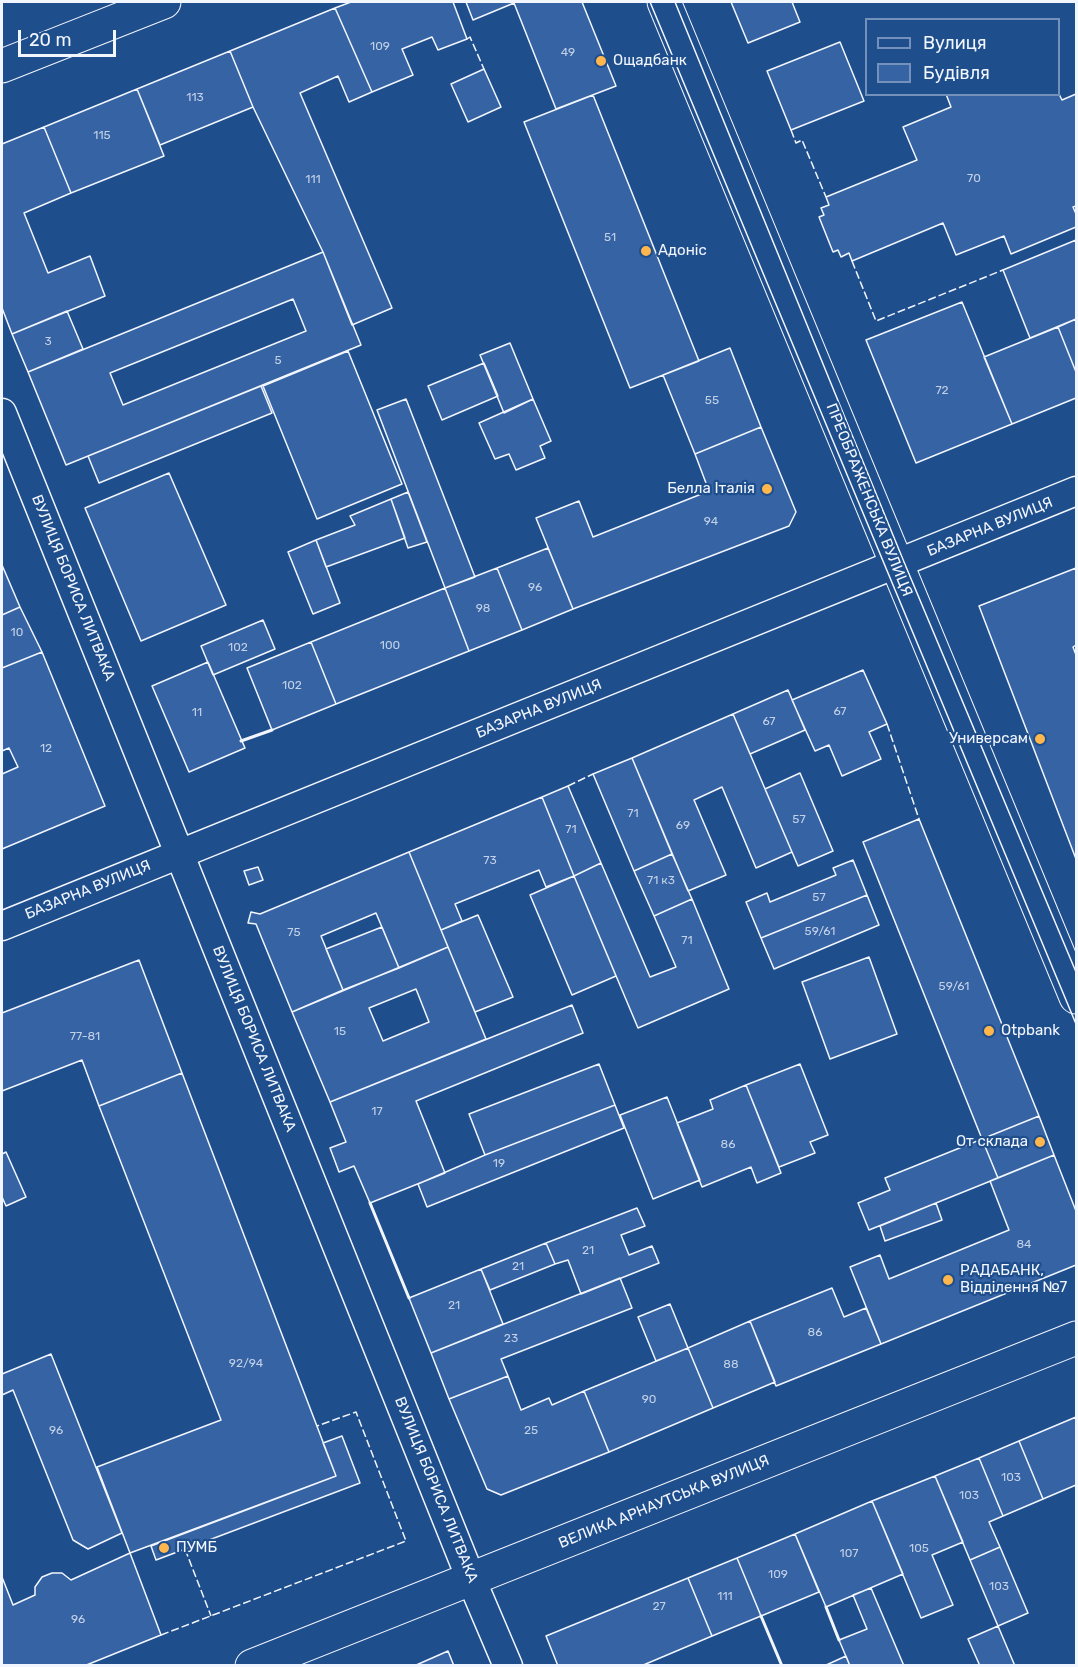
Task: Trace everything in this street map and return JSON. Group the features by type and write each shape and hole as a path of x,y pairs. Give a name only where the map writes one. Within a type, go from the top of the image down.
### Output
{"main road":[{"path":"2,66 164,2"},
{"name":"ПРЕОБРАЖЕНСЬКА ВУЛИЦЯ","path":"664,2 1077,997"},
{"name":"ВЕЛИКА АРНАУТСЬКА ВУЛИЦЯ","path":"252,1665 1077,1338"}],"street":[{"name":"ВУЛИЦЯ БОРИСА ЛИТВАКА","path":"2,413 471,1579 508,1665"},
{"name":"БАЗАРНА ВУЛИЦЯ","path":"2,926 1077,491"}],"building":[{"path":"351,2 453,2 467,39 438,50 432,37 402,49 413,75 372,92 335,8"},
{"path":"466,2 582,2 616,86 556,109 514,3 473,20"},
{"path":"731,2 792,2 800,22 748,43"},
{"path":"335,8 372,92 349,102 338,76 300,93 392,308 352,325 323,252 253,107 230,51"},
{"path":"840,42 864,101 791,130 767,71"},
{"path":"230,51 253,107 160,145 137,89"},
{"path":"484,69 501,107 468,122 451,84"},
{"path":"137,89 164,156 71,193 44,127"},
{"path":"1076,94 1076,206 1073,207 1076,214 1076,227 1011,254 1004,236 956,255 943,223 852,261 849,253 841,257 838,250 833,252 819,217 824,215 821,208 829,205 826,197 917,160 903,127 951,107 947,96 1060,96 1062,100"},
{"path":"593,95 699,361 630,388 524,122"},
{"path":"44,127 71,193 24,213 48,273 90,256 105,296 12,334 2,308 2,144"},
{"path":"1076,240 1076,319 1030,338 1003,270"},
{"path":"323,252 361,345 66,465 28,372","holes":["293,299 306,331 123,405 110,373"]},
{"path":"962,302 1012,424 916,463 866,340"},
{"path":"67,311 83,349 28,372 12,334"},
{"path":"1076,319 1076,372 1058,327"},
{"path":"1058,327 1076,372 1076,398 1012,424 984,357"},
{"path":"510,343 533,399 504,413 480,355"},
{"path":"730,348 761,427 695,454 663,375"},
{"path":"348,351 402,484 317,519 263,386"},
{"path":"484,363 498,396 442,420 428,386"},
{"path":"261,386 272,413 99,483 88,456"},
{"path":"406,399 475,577 445,588 377,410"},
{"path":"533,399 551,441 540,446 545,458 516,470 509,454 495,459 479,423"},
{"path":"761,427 796,512 789,526 573,609 536,518 579,501 593,537 709,491 695,454"},
{"path":"169,473 226,605 141,641 85,508"},
{"path":"408,492 427,542 408,548 391,499"},
{"path":"391,499 405,538 326,567 316,540 355,525 350,516"},
{"path":"316,540 340,603 313,614 288,552"},
{"path":"548,548 573,609 522,630 497,568"},
{"path":"2,565 20,607 2,615"},
{"path":"497,568 522,630 469,651 445,588"},
{"path":"1076,568 1076,645 1073,647 1076,655 1076,859 979,606"},
{"path":"445,588 469,651 336,704 311,642"},
{"path":"20,607 42,652 2,668 2,615"},
{"path":"263,620 275,649 213,675 201,646"},
{"path":"311,642 336,704 272,730 247,668"},
{"path":"42,652 105,806 2,849 2,774 18,767 9,748 2,751 2,668"},
{"path":"208,662 245,748 189,772 152,686"},
{"path":"863,670 887,724 869,732 881,759 842,776 829,745 815,751 792,700"},
{"path":"788,690 805,730 750,754 733,714"},
{"path":"733,714 792,852 756,868 722,787 694,800 726,875 688,891 632,758"},
{"path":"632,758 672,854 634,871 593,774"},
{"path":"800,773 833,851 798,866 765,789"},
{"path":"568,786 601,863 574,876 542,797"},
{"path":"542,797 574,876 546,887 539,870 455,904 462,921 441,930 409,852"},
{"path":"919,819 1039,1116 982,1139 863,842"},
{"path":"409,852 448,947 399,968 376,913 321,936 343,990 292,1012 256,924 248,923 251,912 260,914"},
{"path":"672,854 692,899 654,916 634,871"},
{"path":"853,860 867,895 761,938 746,902 767,893 770,902 836,875 833,868"},
{"path":"601,863 650,977 676,967 654,916 692,899 729,989 638,1028 574,876"},
{"path":"258,867 263,880 249,885 244,871"},
{"path":"574,876 616,976 572,995 530,895"},
{"path":"867,895 879,925 774,969 761,938"},
{"path":"478,915 513,997 475,1012 441,930"},
{"path":"382,927 399,968 343,990 326,949"},
{"path":"448,947 486,1039 330,1102 292,1012","holes":["416,989 429,1022 383,1041 369,1008"]},
{"path":"869,957 897,1034 830,1059 802,982"},
{"path":"139,960 182,1073 99,1106 82,1060 2,1091 2,1013"},
{"path":"572,1005 583,1033 416,1101 445,1173 370,1203 354,1166 339,1172 330,1148 346,1142 330,1102"},
{"path":"599,1064 615,1105 485,1155 469,1114"},
{"path":"800,1064 828,1135 810,1142 815,1153 779,1167 746,1085"},
{"path":"182,1073 336,1476 130,1553 97,1467 221,1420 99,1106"},
{"path":"746,1085 781,1173 757,1183 751,1167 702,1187 677,1123 713,1109 710,1100"},
{"path":"667,1097 700,1180 653,1199 620,1115"},
{"path":"615,1105 624,1128 427,1207 418,1184 485,1155"},
{"path":"1039,1116 1054,1155 998,1178 982,1139"},
{"path":"982,1139 998,1178 869,1230 858,1203 890,1190 885,1178"},
{"path":"6,1152 26,1197 6,1206 2,1197 2,1154"},
{"path":"1054,1155 1076,1211 1076,1265 881,1344 850,1267 880,1255 889,1279 1009,1230 990,1181"},
{"path":"936,1203 942,1220 885,1241 880,1226"},
{"path":"637,1208 645,1226 621,1235 629,1255 652,1246 659,1263 581,1294 568,1260 555,1264 546,1243"},
{"path":"546,1243 555,1264 490,1290 481,1269"},
{"path":"481,1269 503,1324 431,1353 409,1298"},
{"path":"620,1278 632,1308 501,1359 508,1376 449,1399 431,1353"},
{"path":"832,1288 844,1317 866,1308 881,1344 776,1386 750,1321"},
{"path":"670,1304 688,1348 656,1361 638,1317"},
{"path":"750,1321 775,1382 713,1408 688,1348"},
{"path":"688,1348 713,1408 609,1452 584,1391"},
{"path":"51,1354 122,1533 88,1549 73,1540 13,1390 2,1395 2,1374"},
{"path":"508,1376 521,1410 549,1398 552,1405 584,1391 609,1452 501,1495 487,1489 449,1399"},
{"path":"1076,1417 1076,1485 1043,1499 1019,1441"},
{"path":"342,1436 360,1483 156,1560 151,1546 336,1476 323,1443"},
{"path":"1019,1441 1043,1499 1003,1516 979,1458"},
{"path":"979,1458 1003,1516 989,1522 1000,1547 970,1560 935,1476"},
{"path":"935,1476 963,1542 932,1555 953,1605 921,1618 872,1501"},
{"path":"872,1501 903,1574 826,1607 795,1534"},
{"path":"795,1534 819,1592 761,1616 737,1558"},
{"path":"1000,1547 1028,1613 998,1626 970,1560"},
{"path":"130,1553 161,1635 84,1666 2,1666 2,1577 13,1605 35,1595 35,1587 42,1577 52,1573 62,1573 71,1580"},
{"path":"737,1558 761,1616 712,1636 688,1578"},
{"path":"688,1578 712,1636 641,1666 558,1666 546,1636"},
{"path":"871,1588 904,1666 850,1666 839,1640 867,1629 853,1595"},
{"path":"998,1626 1015,1666 980,1666 968,1639"},
{"path":"448,1651 454,1666 414,1666"},
{"path":"846,1656 850,1666 824,1666"}],"tram line":[{"path":"650,2 1076,1024"},
{"path":"675,2 904,562 1076,972"}],"fence":[{"path":"467,39 470,37 484,69"},
{"path":"791,130 796,143 802,140 826,197"},
{"path":"852,261 876,321 1003,270"},
{"path":"887,724 919,819"},
{"path":"568,786 593,774"},
{"path":"161,1635 406,1541 356,1412 317,1426"},
{"path":"185,1549 211,1616"}],"wall":[{"path":"241,741 272,730"},
{"path":"370,1203 409,1298"},
{"path":"826,1607 839,1640"},
{"path":"761,1616 782,1666"}],"place":[{"name":"Ощадбанк","path":"601,61"},
{"name":"Адоніс","path":"646,251"},
{"name":"Белла Італія","path":"767,489"},
{"name":"Универсам","path":"1040,739"},
{"name":"Otpbank","path":"989,1031"},
{"name":"От склада","path":"1040,1142"},
{"name":"РАДАБАНК, Відділення №7","path":"948,1280"},
{"name":"ПУМБ","path":"164,1548"}]}
